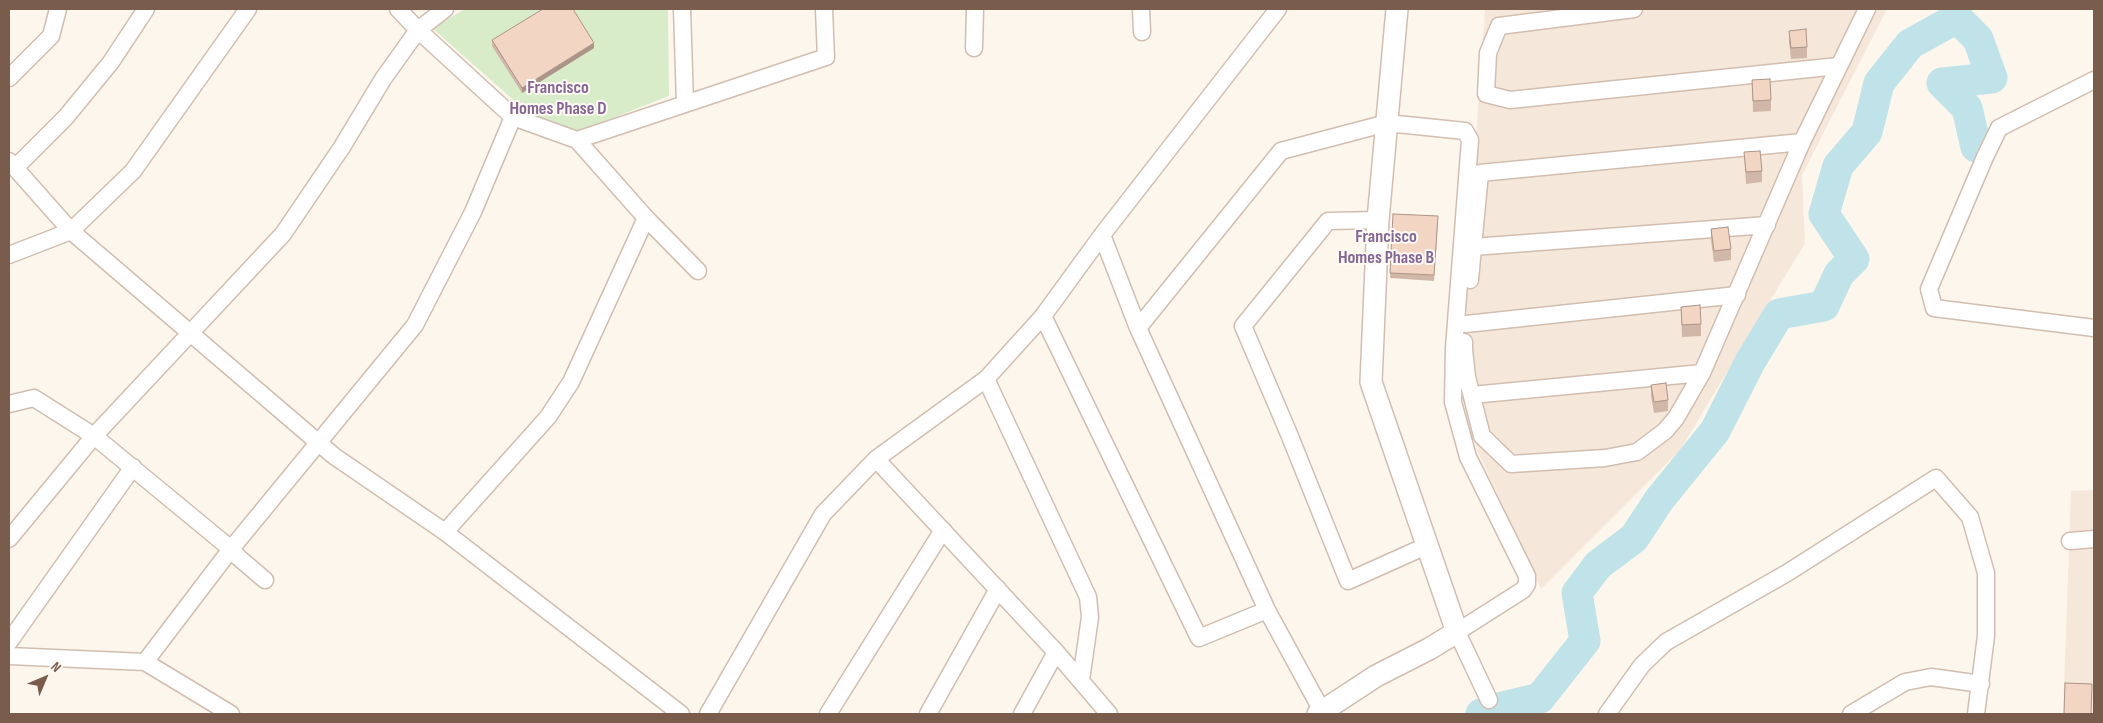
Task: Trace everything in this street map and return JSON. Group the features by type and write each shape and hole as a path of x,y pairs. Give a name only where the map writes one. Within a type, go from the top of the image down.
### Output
{"street":[{"path":"11,71 51,36 58,9"},
{"path":"146,9 111,62 66,117 12,165 71,231 317,442 334,456 445,532 677,713"},
{"path":"9,255 71,231 133,171 248,9"},
{"path":"398,9 418,30 513,117 577,140 646,218 698,271"},
{"path":"12,530 94,436 283,234 342,147 383,79 418,30 446,9"},
{"path":"682,9 685,103"},
{"path":"577,140 826,57 824,9"},
{"path":"974,48 975,9"},
{"path":"1140,9 1142,32"},
{"path":"708,714 823,514 876,459 986,379 1043,316 1102,235 1278,9"},
{"path":"1397,9 1378,220 1370,382 1457,632 1489,700"},
{"path":"1634,9 1499,26 1488,53 1486,94 1510,100 1838,66"},
{"path":"1802,142 1480,173 1464,350 1482,436 1511,464 1605,458 1637,452 1665,431 1676,418 1702,373 1802,142 1867,9"},
{"path":"2094,80 1999,128 1984,157 1929,289 1934,308 2094,328"},
{"path":"145,662 231,549 415,325 473,212 513,117"},
{"path":"1102,235 1138,328 1267,610 1320,713 1376,676 1429,649 1523,590 1527,584 1527,576 1468,457 1453,402 1454,348 1470,140 1465,131 1387,123 1281,151 1138,328"},
{"path":"445,532 548,417 571,382 646,218"},
{"path":"1378,220 1328,221 1243,326 1289,434 1348,582 1426,546"},
{"path":"1474,248 1767,225"},
{"path":"1466,324 1737,294"},
{"path":"1043,316 1199,638 1267,610"},
{"path":"1472,395 1702,373"},
{"path":"986,379 1088,597 1090,617 1081,680"},
{"path":"9,404 34,398 94,436 231,549 265,580"},
{"path":"876,459 1056,652 1109,714"},
{"path":"9,642 133,467"},
{"path":"1608,714 1642,665 1666,642 1787,573 1936,478 1970,517 1986,574 1986,636 1976,714"},
{"path":"828,714 942,530"},
{"path":"2070,541 2094,539"},
{"path":"928,714 998,590"},
{"path":"1022,714 1056,652"},
{"path":"9,656 145,662 231,714"},
{"path":"1851,714 1905,682 1931,676 1981,684"}],"shaded area":[{"path":"1485,9 1887,9 1802,175 1805,243 1680,450 1541,589 1477,450 1460,367"},
{"path":"2094,490 2094,714 2063,714 2071,491"}],"green space":[{"path":"465,9 668,9 669,96 572,134 527,112 432,28"}],"building":[{"path":"543,9 573,9 594,43 522,88 492,40"},
{"path":"1806,29 1807,47 1791,48 1789,31"},
{"path":"1770,79 1771,100 1753,101 1752,80"},
{"path":"1760,151 1762,171 1746,172 1744,152"},
{"path":"1393,214 1438,216 1434,275 1390,273"},
{"path":"1728,227 1731,249 1714,251 1711,229"},
{"path":"1700,305 1701,324 1682,325 1681,307"},
{"path":"1666,383 1668,400 1654,402 1651,385"},
{"path":"2065,683 2092,684 2091,714 2064,714"}],"waterway":[{"path":"1481,714 1540,698 1585,641 1577,593 1598,565 1634,538 1659,500 1715,431 1750,362 1779,314 1824,306 1839,274 1854,259 1824,214 1838,166 1867,132 1879,83 1910,44 1957,18 1978,39 1992,78 1942,83 1967,108 1976,147"}],"district":[{"name":"Francisco Homes Phase D","path":"558,98"},
{"name":"Francisco Homes Phase B","path":"1386,247"}]}
